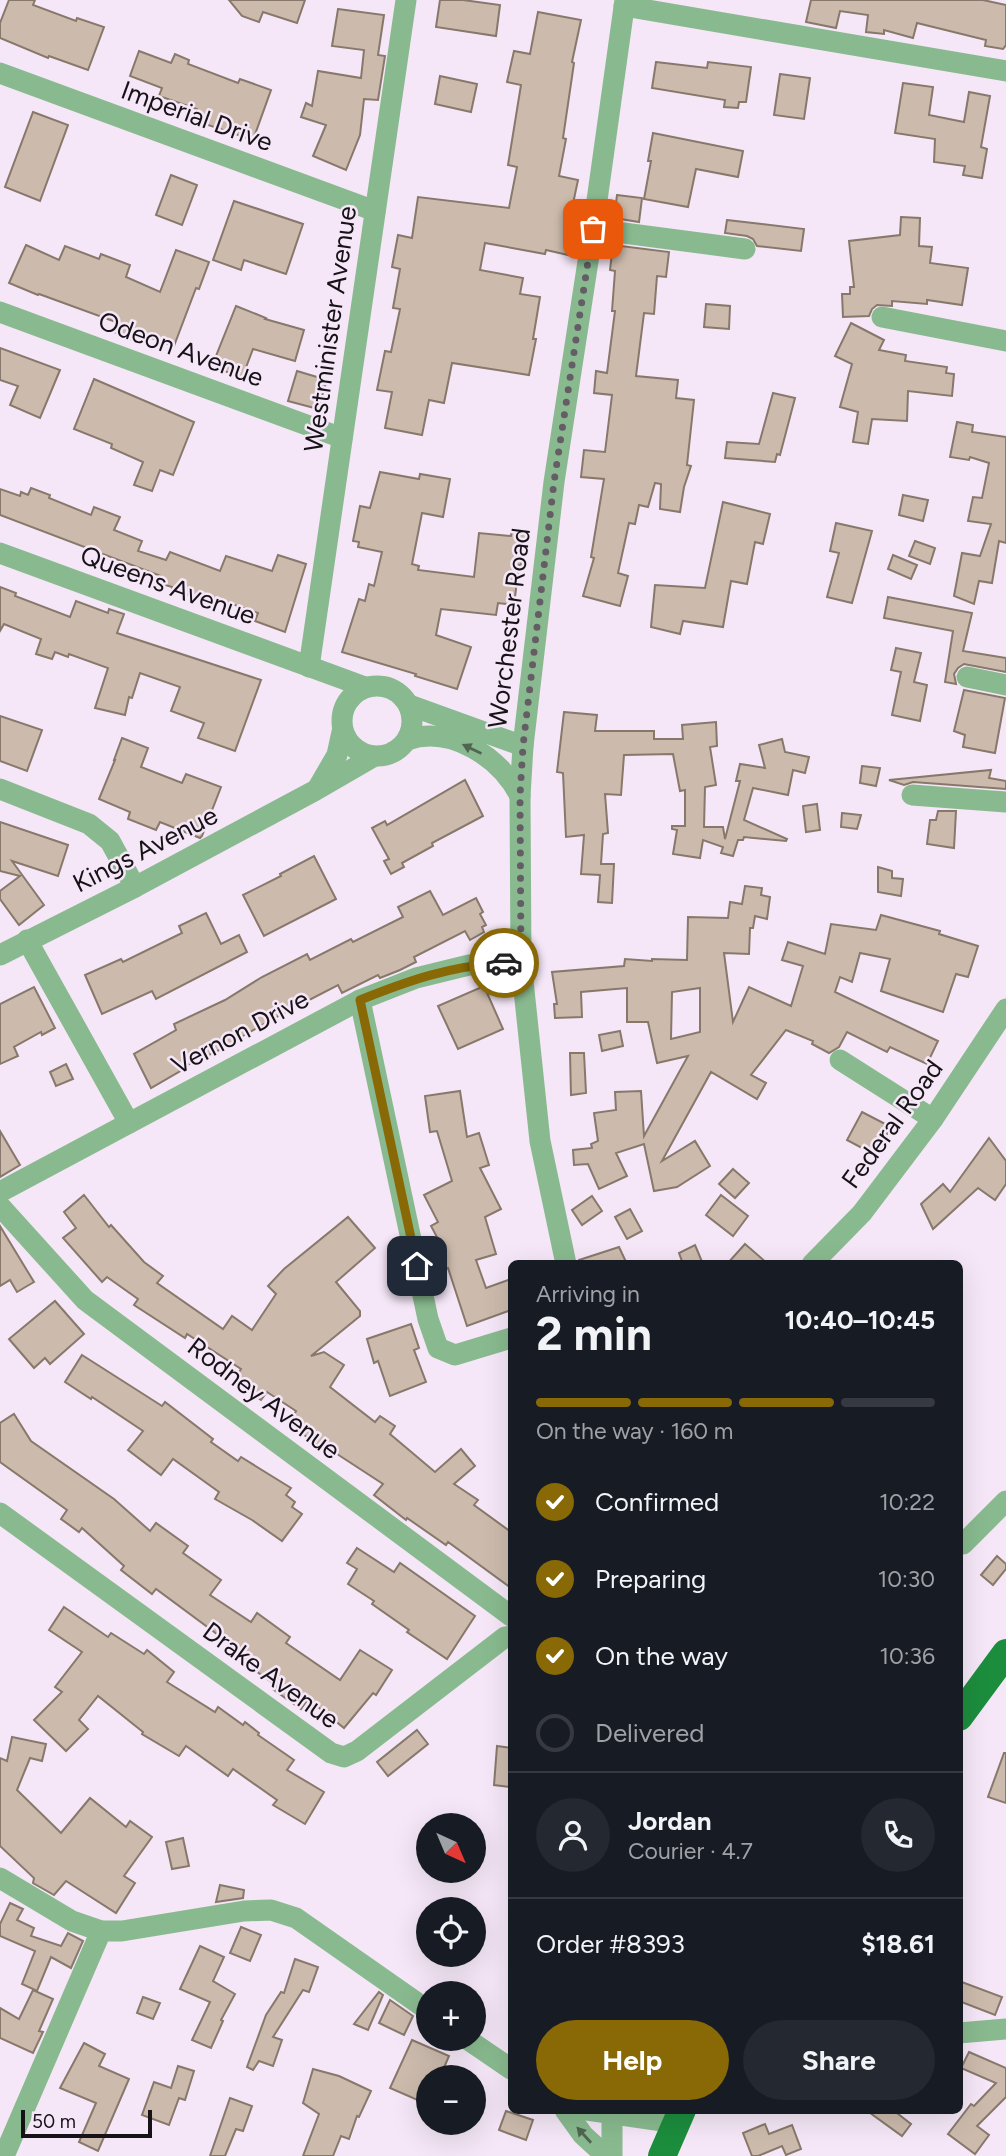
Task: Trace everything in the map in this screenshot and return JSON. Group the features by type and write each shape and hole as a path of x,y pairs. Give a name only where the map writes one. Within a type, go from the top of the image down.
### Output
{"main road":[{"path":"963,1712 1006,1653"},
{"path":"662,2156 679,2117"}],"street":[{"name":"Westminister Avenue","path":"313,668 342,438 406,0"},
{"path":"624,3 1006,71"},
{"name":"Worchester Road","path":"565,1260 540,1141 521,962 520,796 523,746 554,482 624,3"},
{"name":"Imperial Drive","path":"0,73 375,211"},
{"path":"593,229 745,249"},
{"name":"Odeon Avenue","path":"0,312 342,438"},
{"path":"882,317 1006,341"},
{"name":"Queens Avenue","path":"0,553 365,687"},
{"path":"313,668 332,694 349,744 360,753 373,757 386,756 398,750 412,729 409,705"},
{"path":"967,677 1006,685"},
{"path":"316,790 337,755 345,705 353,694 365,687 376,685 395,690 409,705 523,746"},
{"path":"407,740 421,735 436,735 488,757 512,781 520,796"},
{"name":"Kings Avenue","path":"0,955 135,887 373,757"},
{"path":"0,789 89,824 110,841 135,887"},
{"path":"912,795 1006,802"},
{"path":"27,940 128,1123"},
{"name":"Vernon Drive","path":"0,1192 360,1000 416,978 469,965 521,962"},
{"path":"360,1000 428,1320 438,1348 455,1354 508,1339"},
{"name":"Federal Road","path":"816,1260 862,1213 933,1119 1006,1009"},
{"path":"840,1060 933,1119"},
{"name":"Rodney Avenue","path":"0,1206 85,1300 508,1614"},
{"path":"963,1543 1006,1501"},
{"name":"Drake Avenue","path":"0,1513 331,1753 344,1757 357,1751 508,1636"},
{"path":"0,1878 72,1921 101,1931 122,1931 244,1911 271,1910 296,1918 416,2002"},
{"path":"4,2156 101,1931"},
{"path":"963,2034 1006,2029"},
{"path":"484,2051 508,2068"},
{"path":"568,2114 583,2135 609,2156"},
{"path":"609,2156 612,2114"},
{"path":"639,2114 679,2117"}],"building":[{"path":"9,0 35,0 33,5 76,21 77,18 104,27 88,70 49,56 48,58 0,38 0,23"},
{"path":"229,0 305,0 297,23 263,12 259,22 242,16"},
{"path":"440,0 500,5 496,36 436,27"},
{"path":"811,0 983,0 1006,5 1006,45 1003,49 985,46 986,40 917,23 913,38 884,30 884,34 866,32 868,15 840,11 836,28 806,22"},
{"path":"338,9 384,15 378,55 385,56 378,100 364,99 360,135 346,170 313,156 326,125 301,117 306,103 312,106 318,71 361,78 364,50 332,46"},
{"path":"538,12 581,20 572,62 574,63 563,138 566,139 559,176 578,180 570,218 575,219 568,255 546,250 545,254 485,243 480,270 523,278 520,294 540,297 529,375 452,363 444,403 429,400 422,435 385,428 392,392 377,390 385,351 391,352 400,309 393,308 400,269 392,267 398,235 412,238 418,197 509,208 517,167 508,165 521,85 507,82 514,51 530,54"},
{"path":"139,51 171,63 175,54 189,60 188,64 238,83 240,79 271,90 253,140 193,120 197,109 159,96 162,88 130,76"},
{"path":"656,62 707,68 708,62 751,67 746,102 739,102 738,108 724,107 725,100 652,88"},
{"path":"780,74 810,78 804,119 774,115"},
{"path":"440,76 477,84 471,112 435,104"},
{"path":"903,83 933,87 929,115 964,122 969,92 990,96 981,147 987,149 982,178 963,175 965,166 934,162 935,139 895,133"},
{"path":"33,112 68,125 40,201 5,187"},
{"path":"653,133 743,151 738,177 696,169 688,207 644,199"},
{"path":"171,175 197,185 182,225 156,215"},
{"path":"617,195 642,198 639,222 614,218"},
{"path":"234,201 303,224 286,274 244,260 241,270 213,260"},
{"path":"901,217 920,218 919,246 932,247 930,263 968,268 962,305 927,300 927,304 892,301 892,306 877,305 869,316 843,317 842,294 850,294 850,287 854,287 849,241 900,235"},
{"path":"727,220 804,229 801,251 757,246 753,239 747,236 725,233"},
{"path":"26,245 59,260 65,246 99,259 101,254 130,265 126,277 160,292 176,250 209,262 174,346 135,332 132,340 112,331 116,322 9,283"},
{"path":"613,245 669,252 666,277 657,276 654,314 644,313 636,376 678,380 676,398 694,400 687,465 691,466 680,512 660,509 661,484 655,483 648,507 639,505 635,524 629,523 618,573 628,576 620,606 583,596 594,558 591,557 604,479 581,477 584,450 605,452 612,395 594,393 596,371 607,373 615,311 612,311 615,271 610,270"},
{"path":"706,304 730,306 729,329 704,327"},
{"path":"236,306 265,319 304,330 295,361 253,349 242,378 212,366"},
{"path":"851,323 884,340 879,350 906,355 905,361 947,367 946,373 954,374 952,396 908,391 907,421 872,419 868,444 853,442 858,412 840,407 852,364 835,356"},
{"path":"0,348 60,370 40,418 10,405 18,386 0,380"},
{"path":"297,371 327,380 318,409 288,401"},
{"path":"94,379 194,422 173,475 160,470 152,491 134,485 143,462 111,448 112,444 74,429"},
{"path":"773,393 795,398 780,455 777,454 775,462 725,458 727,442 759,444"},
{"path":"957,422 973,425 972,432 1006,437 1006,543 999,541 992,583 979,581 974,604 954,596 962,553 980,556 991,524 968,521 973,497 982,498 989,463 970,457 969,460 950,457"},
{"path":"380,472 419,479 420,474 450,479 443,517 422,513 412,564 419,566 418,570 474,577 479,533 511,536 512,530 527,532 514,605 498,603 496,615 441,609 436,635 471,647 457,689 342,652 359,599 365,601 369,584 374,586 382,552 358,547 359,542 353,541 360,506 370,508"},
{"path":"31,488 91,515 94,507 120,517 114,530 142,541 138,551 166,560 170,552 220,571 226,556 272,571 278,555 306,564 285,632 255,621 258,613 203,594 201,600 172,589 159,583 161,576 0,515 0,489 20,496 21,492 28,495"},
{"path":"903,495 928,500 923,521 899,515"},
{"path":"723,502 770,514 763,544 755,542 747,584 731,581 723,627 683,621 680,634 651,627 655,585 705,588"},
{"path":"836,523 872,531 852,603 827,597 839,553 830,551"},
{"path":"915,541 935,548 930,564 909,556"},
{"path":"893,555 917,565 911,579 888,569"},
{"path":"0,587 16,593 15,596 70,617 76,601 108,613 109,609 124,614 117,633 261,680 235,751 198,738 204,723 171,711 180,687 140,673 132,698 129,697 125,715 95,708 108,668 69,654 68,657 55,652 52,659 36,654 41,639 4,624 0,631"},
{"path":"888,597 972,613 963,651 1006,658 1006,672 964,664 954,674 956,684 945,682 953,631 884,618"},
{"path":"896,648 921,653 914,682 927,685 920,721 892,715 901,672 891,670"},
{"path":"964,690 1005,698 995,753 963,747 965,735 954,731"},
{"path":"564,712 597,715 595,731 654,731 654,739 683,739 682,725 716,722 717,746 710,747 716,785 705,787 704,827 723,827 725,839 740,781 736,781 740,764 765,768 759,745 782,739 785,752 809,757 805,773 793,770 788,795 753,788 744,820 787,839 786,841 744,837 743,840 738,840 733,856 721,853 723,847 703,840 700,858 673,854 677,830 672,829 672,826 685,826 685,790 680,791 673,754 624,755 621,795 605,794 608,833 603,834 601,864 614,864 612,903 598,902 600,875 581,874 584,835 566,837 563,773 557,772"},
{"path":"0,716 42,730 27,771 0,761"},
{"path":"122,738 148,748 141,767 182,783 186,774 221,787 200,838 160,822 156,830 128,819 130,812 99,799"},
{"path":"862,766 880,768 876,786 860,783"},
{"path":"991,770 989,778 1006,781 1006,789 913,782 904,785 889,780"},
{"path":"465,780 483,816 432,843 433,846 402,863 404,867 391,874 384,861 389,859 372,828 385,821 387,825"},
{"path":"817,804 820,830 806,832 803,806"},
{"path":"938,811 956,811 954,848 927,844 930,820 936,820"},
{"path":"842,813 861,815 857,829 841,827"},
{"path":"0,822 68,845 58,876 12,861 44,905 19,925 0,899 0,891 20,876 0,871"},
{"path":"314,856 336,899 264,936 243,895"},
{"path":"878,867 892,871 892,878 903,879 901,896 878,892"},
{"path":"745,886 762,888 761,895 770,897 767,919 755,916 753,928 750,928 749,954 724,953 733,1022 749,987 791,1006 803,966 782,960 788,942 825,954 831,924 876,930 881,915 940,931 939,934 978,946 968,977 956,974 943,1012 881,991 890,959 860,953 852,982 840,977 835,992 938,1041 927,1064 890,1047 887,1052 847,1032 839,1047 829,1053 812,1044 813,1041 786,1030 751,1075 766,1083 757,1099 711,1072 662,1161 695,1141 710,1166 677,1187 654,1191 644,1144 616,1153 627,1176 599,1189 588,1164 574,1165 573,1150 592,1148 591,1144 598,1141 594,1113 616,1110 615,1092 641,1091 644,1136 688,1056 657,1063 648,1022 627,1022 627,988 581,992 582,1017 555,1018 554,1004 557,1004 552,972 624,966 625,959 687,960 688,917 728,918 730,902 742,904","holes":["700,988 700,1032 671,1039 672,992"]},
{"path":"430,891 443,915 476,898 483,912 480,914 486,925 482,927 484,932 470,940 465,931 414,957 416,962 380,978 378,975 342,993 338,985 232,1044 181,1068 182,1070 151,1088 134,1054 176,1030 174,1024 225,1000 307,954 310,960 403,917 398,907"},
{"path":"206,913 221,944 239,935 247,952 156,999 152,991 102,1014 85,975 121,959 123,962 182,933 179,926"},
{"path":"484,986 503,1029 458,1049 438,1006"},
{"path":"34,987 55,1028 42,1035 41,1032 14,1047 18,1056 0,1064 0,1004"},
{"path":"620,1031 623,1046 602,1051 599,1035"},
{"path":"570,1053 584,1053 586,1093 571,1095"},
{"path":"66,1064 73,1079 56,1086 50,1072"},
{"path":"460,1091 467,1137 479,1133 489,1165 480,1168 501,1209 485,1217 496,1254 476,1260 486,1288 508,1280 508,1311 467,1326 448,1268 438,1271 430,1244 439,1241 431,1226 438,1222 424,1195 452,1181 437,1131 430,1132 425,1096"},
{"path":"862,1112 891,1127 875,1155 847,1140"},
{"path":"0,1131 20,1165 0,1177"},
{"path":"989,1138 1006,1161 1006,1184 995,1200 978,1188 933,1229 921,1204 943,1184 950,1192"},
{"path":"733,1169 749,1183 735,1198 719,1184"},
{"path":"84,1195 109,1227 111,1225 144,1262 163,1276 157,1283 223,1329 232,1316 252,1330 276,1294 268,1286 284,1269 348,1217 375,1248 336,1282 360,1311 360,1316 311,1356 324,1352 344,1365 330,1387 375,1422 380,1416 395,1426 390,1434 435,1472 461,1449 475,1466 454,1484 478,1500 474,1505 508,1530 508,1586 448,1542 446,1545 407,1518 406,1520 374,1495 383,1484 334,1452 331,1456 289,1423 296,1411 267,1392 261,1400 233,1381 241,1369 187,1334 185,1338 134,1305 138,1299 107,1277 102,1282 63,1238 76,1228 64,1212"},
{"path":"721,1195 748,1216 733,1236 706,1215"},
{"path":"592,1196 602,1211 582,1225 572,1210"},
{"path":"630,1209 642,1231 627,1239 615,1217"},
{"path":"0,1226 34,1282 17,1292 10,1280 0,1286"},
{"path":"745,1244 763,1260 731,1260"},
{"path":"695,1245 701,1260 682,1260 679,1253"},
{"path":"619,1247 625,1260 579,1260"},
{"path":"55,1301 84,1334 50,1364 45,1358 34,1368 9,1339"},
{"path":"411,1324 419,1348 414,1350 426,1382 390,1396 378,1361 374,1363 367,1339"},
{"path":"82,1355 162,1406 165,1402 213,1439 211,1442 238,1461 241,1457 291,1488 286,1495 295,1502 292,1507 302,1514 282,1541 215,1499 219,1492 173,1459 161,1475 128,1450 143,1431 65,1382"},
{"path":"14,1414 31,1441 114,1499 150,1531 156,1523 188,1546 183,1553 221,1580 210,1595 251,1622 257,1613 290,1637 286,1643 340,1680 360,1650 392,1670 376,1695 373,1693 344,1728 308,1699 301,1709 274,1690 277,1686 229,1652 233,1646 156,1589 152,1594 121,1570 124,1566 82,1528 79,1532 61,1519 67,1510 0,1462 0,1423"},
{"path":"357,1548 394,1572 400,1563 475,1616 447,1659 407,1632 409,1630 372,1604 374,1601 348,1584 357,1569 347,1563"},
{"path":"997,1556 1006,1564 1006,1569 993,1585 981,1575"},
{"path":"64,1607 108,1637 111,1633 144,1654 147,1650 174,1672 167,1682 215,1712 218,1707 243,1725 245,1722 259,1733 258,1735 294,1760 287,1770 324,1792 305,1824 273,1805 277,1800 233,1769 228,1776 186,1746 179,1756 142,1734 143,1732 98,1696 79,1720 88,1729 66,1751 34,1720 62,1692 55,1687 82,1652 49,1630"},
{"path":"417,1730 428,1744 388,1776 377,1762"},
{"path":"12,1737 46,1744 42,1761 30,1758 17,1790 61,1833 90,1798 126,1827 130,1821 152,1837 124,1876 135,1883 116,1913 66,1881 54,1895 33,1883 34,1878 0,1846 0,1758 7,1761"},
{"path":"497,1746 508,1748 508,1787 494,1785"},
{"path":"1006,1753 1006,1803 988,1797"},
{"path":"183,1838 189,1866 172,1869 166,1842"},
{"path":"220,1885 244,1890 243,1898 216,1902"},
{"path":"10,1903 23,1909 17,1920 34,1928 31,1936 61,1946 68,1933 83,1941 71,1968 51,1957 37,1991 22,1984 35,1951 0,1936 0,1924"},
{"path":"241,1927 261,1935 250,1961 230,1953"},
{"path":"200,1946 224,1957 213,1981 235,1994 221,2020 223,2021 211,2048 192,2040 210,2002 180,1989"},
{"path":"295,1959 318,1967 309,1992 303,1990 273,2037 282,2040 273,2066 259,2061 253,2070 247,2067 266,2015 281,1992 284,1993"},
{"path":"963,1982 1002,1997 995,2015 963,2003"},
{"path":"33,1990 53,1999 33,2053 0,2038 0,2008 19,2019"},
{"path":"379,1992 383,1995 368,2030 354,2024"},
{"path":"143,1997 160,2003 153,2019 137,2013"},
{"path":"390,2000 413,2016 404,2035 379,2023"},
{"path":"412,2040 416,2042 416,2051 437,2051 449,2056 445,2065 416,2065 416,2099 390,2088"},
{"path":"84,2043 105,2054 99,2066 129,2079 98,2151 79,2142 96,2103 60,2088"},
{"path":"969,2052 1006,2068 1006,2097 977,2126 989,2135 975,2154 948,2134 971,2104 974,2106 996,2083 963,2069"},
{"path":"178,2066 194,2071 185,2100 179,2098 169,2125 142,2115 154,2082 171,2088"},
{"path":"313,2069 339,2076 371,2091 359,2117 357,2116 349,2139 341,2136 333,2156 303,2156 319,2114 303,2103"},
{"path":"230,2098 252,2106 243,2131 236,2129 225,2156 210,2156"},
{"path":"506,2111 508,2114 533,2120 526,2140 499,2130"},
{"path":"872,2114 898,2114 911,2124 902,2136"},
{"path":"765,2124 769,2134 792,2125 801,2149 786,2155 782,2146 752,2156 743,2133"}],"way so far":[{"path":"504,963 521,962 520,796 523,746 554,482 593,229"}],"route":[{"path":"417,1266 360,1000 416,978 469,965 504,963"}]}
